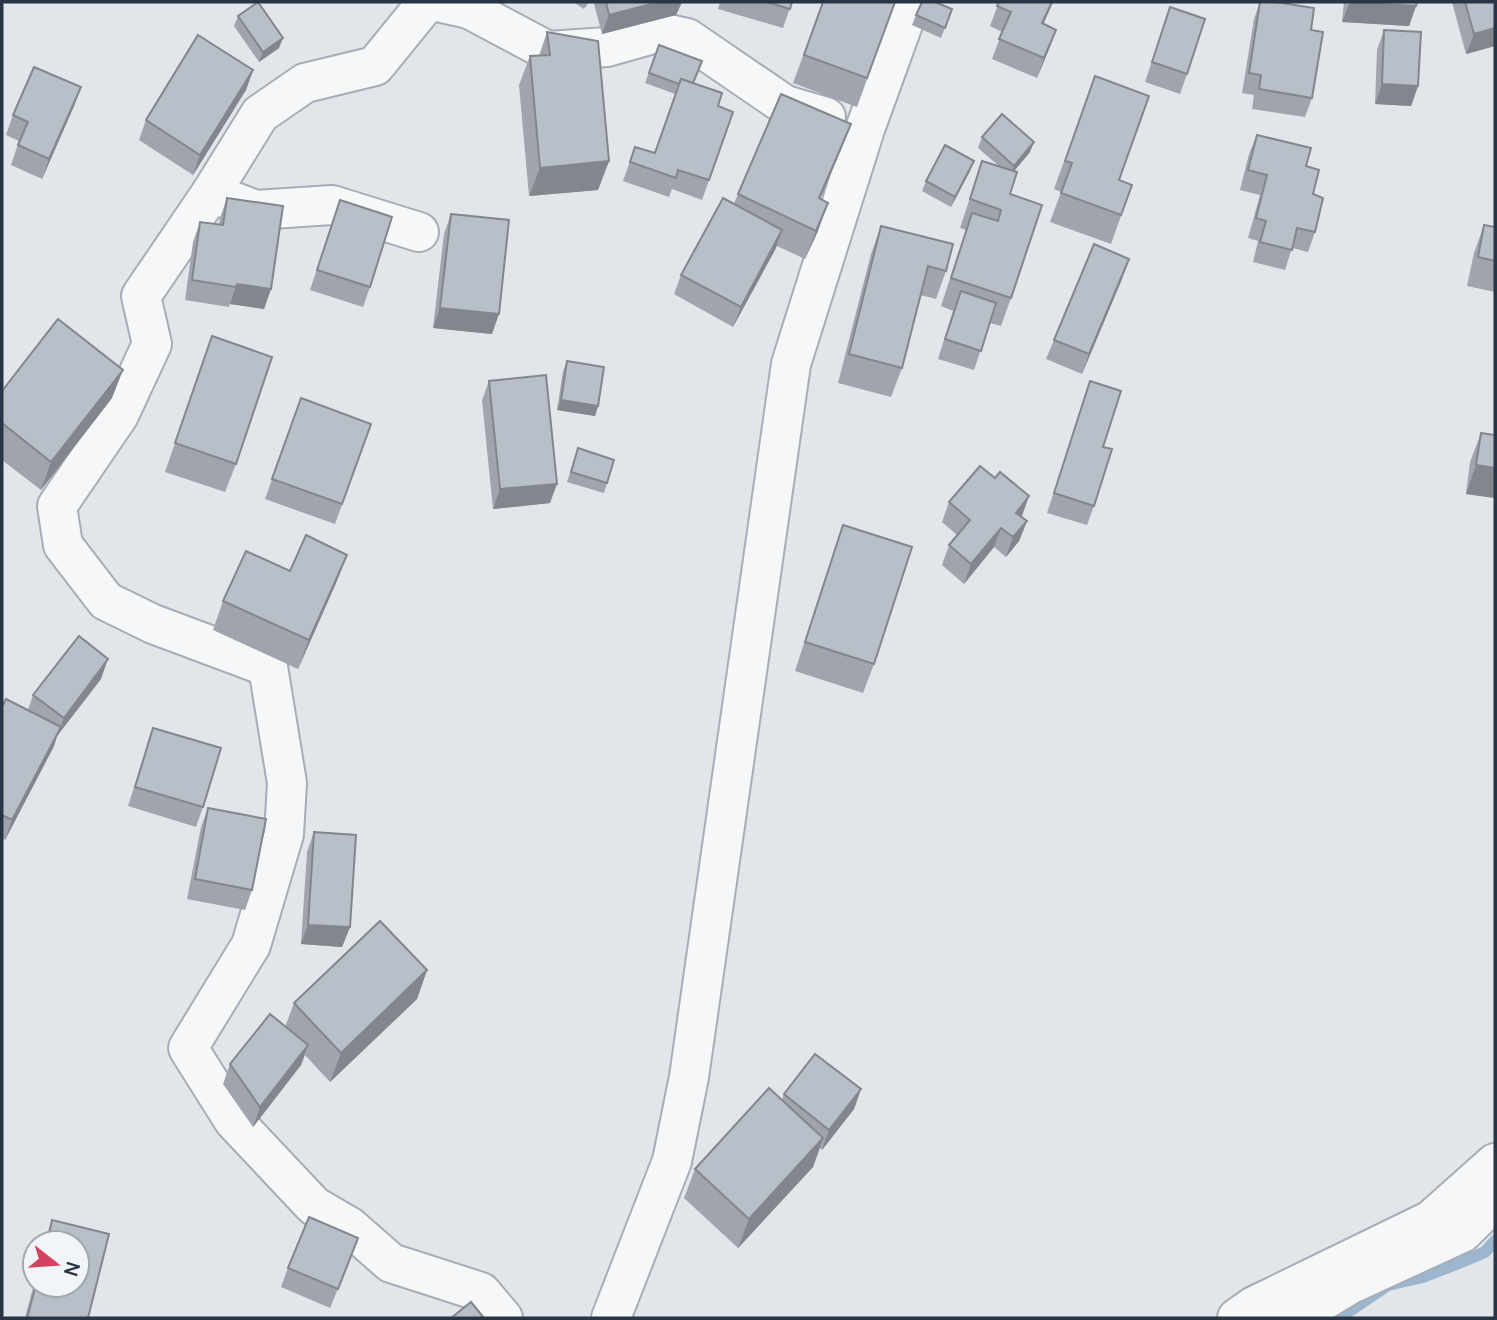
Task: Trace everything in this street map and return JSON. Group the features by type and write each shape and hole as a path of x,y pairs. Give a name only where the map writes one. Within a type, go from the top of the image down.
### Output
{"street":[{"path":"427,2 375,66 305,83 260,114 212,193 141,296 152,344 119,415 57,506 64,545 106,601 153,624 268,667 287,783 284,834 251,945 188,1048 234,1121 314,1206 350,1227 391,1263 481,1292 503,1318"},
{"path":"611,1318 672,1161 689,1077 791,364 864,129 911,2"},
{"path":"461,4 548,51 607,47 660,32 687,38 785,105 864,129"},
{"path":"212,193 256,210 332,205 419,232"},
{"path":"1237,1318 1254,1306 1431,1220 1495,1163"},
{"path":"1295,1318 1349,1284 1462,1233 1495,1201"}],"building":[{"path":"258,2 283,38 263,52 238,16"},
{"path":"606,2 659,2 609,15"},
{"path":"767,2 792,2 790,9"},
{"path":"823,2 895,2 867,78 804,55"},
{"path":"922,2 935,2 952,9 945,28 916,15"},
{"path":"999,2 1052,2 1042,23 1056,30 1044,58 999,39 1011,12 997,6"},
{"path":"1260,2 1314,8 1311,30 1323,32 1312,98 1259,89 1261,75 1249,73"},
{"path":"1350,2 1417,2 1416,6"},
{"path":"1465,2 1495,2 1495,28 1474,34"},
{"path":"1170,7 1205,19 1187,74 1152,62"},
{"path":"1384,30 1421,32 1418,86 1382,84"},
{"path":"547,32 598,41 609,161 540,168 530,56 550,55"},
{"path":"198,35 253,70 200,155 146,120"},
{"path":"659,45 702,61 693,83 681,79 679,84 649,73"},
{"path":"34,67 81,87 49,159 18,145 28,122 13,115"},
{"path":"1095,76 1149,96 1119,180 1132,185 1121,215 1061,193 1072,163 1065,161"},
{"path":"681,79 722,93 718,106 733,112 709,180 678,170 676,178 630,162 635,147 655,153"},
{"path":"781,94 851,124 819,198 828,203 816,231 738,194"},
{"path":"1002,114 1034,142 1014,166 982,137"},
{"path":"1257,135 1311,148 1306,166 1319,170 1313,194 1323,198 1315,232 1297,228 1292,250 1260,242 1266,221 1256,218 1267,175 1248,170"},
{"path":"945,145 974,161 955,197 926,181"},
{"path":"982,161 1017,172 1010,194 1042,205 1011,298 951,278 972,213 998,221 1001,210 970,199"},
{"path":"227,198 283,206 271,289 192,280 200,222 223,225"},
{"path":"723,198 782,230 741,307 681,275"},
{"path":"340,200 392,217 370,287 317,270"},
{"path":"451,214 509,220 499,314 440,308"},
{"path":"1484,225 1495,227 1495,261 1478,257"},
{"path":"881,226 953,244 946,271 928,266 902,368 849,354"},
{"path":"1094,244 1129,259 1089,354 1054,340"},
{"path":"961,291 996,303 981,351 945,339"},
{"path":"58,319 123,370 51,462 2,423 2,391"},
{"path":"212,336 272,357 236,464 175,443"},
{"path":"567,361 604,367 598,406 561,400"},
{"path":"546,375 557,484 500,489 489,381"},
{"path":"1090,381 1121,391 1103,447 1112,449 1094,506 1054,493"},
{"path":"301,398 371,424 342,504 272,479"},
{"path":"1481,433 1495,435 1495,468 1476,465"},
{"path":"578,448 614,460 607,483 571,472"},
{"path":"980,466 995,478 1000,472 1029,496 1016,513 1027,521 1013,537 1001,528 971,564 949,545 970,520 949,502"},
{"path":"843,525 912,547 874,664 805,642"},
{"path":"306,535 347,555 309,640 223,601 246,551 290,571"},
{"path":"79,636 108,659 64,718 33,695"},
{"path":"6,699 61,727 12,820 2,815 2,707"},
{"path":"153,728 221,748 203,807 135,787"},
{"path":"208,808 266,819 252,890 195,879"},
{"path":"314,832 356,835 350,927 308,925"},
{"path":"380,921 427,970 341,1053 294,1003"},
{"path":"270,1014 308,1045 260,1107 230,1064"},
{"path":"815,1054 861,1089 829,1130 784,1094"},
{"path":"769,1088 823,1138 749,1219 695,1169"},
{"path":"309,1217 358,1238 338,1289 288,1268"},
{"path":"52,1220 89,1229 50,1229"},
{"path":"91,1230 109,1234 88,1318 27,1318 32,1299 91,1299"},
{"path":"471,1302 484,1318 451,1318"}],"waterway":[{"path":"1339,1318 1388,1285 1423,1277 1459,1263 1485,1252 1495,1241"}]}
